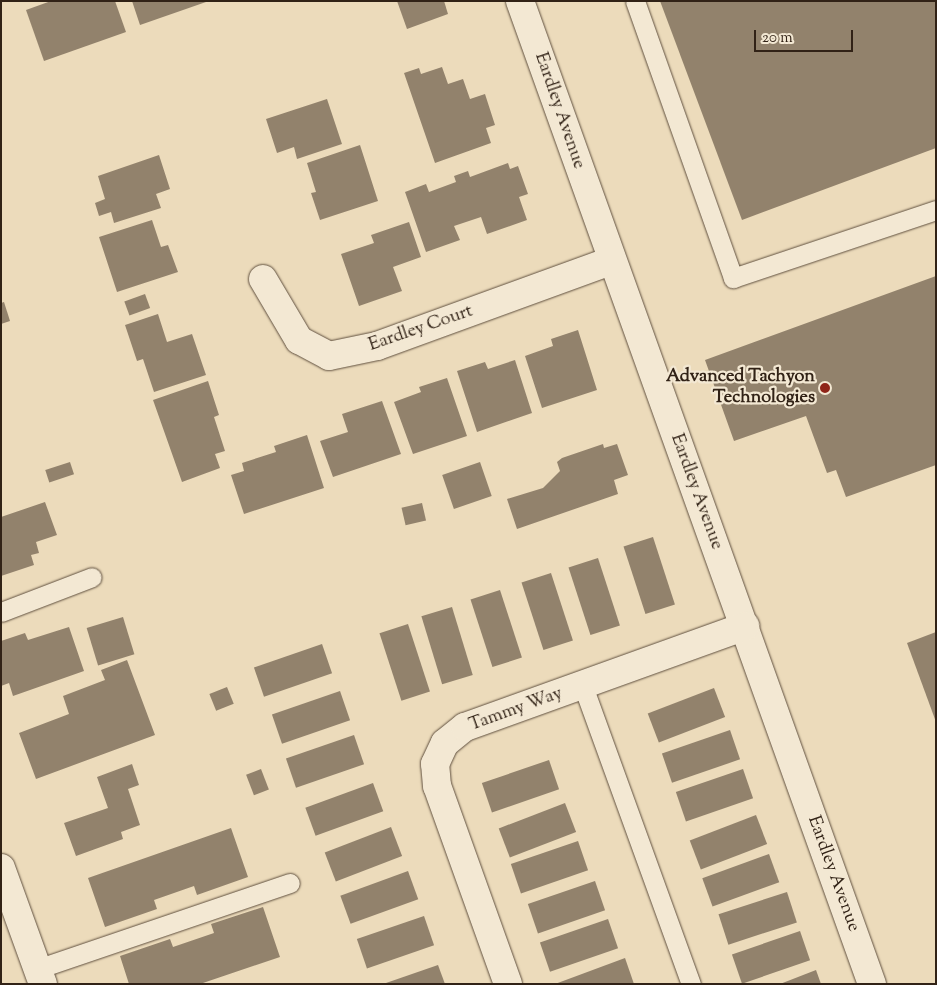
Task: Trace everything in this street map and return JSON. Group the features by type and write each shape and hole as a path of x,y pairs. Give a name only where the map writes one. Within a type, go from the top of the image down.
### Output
{"street":[{"name":"Eardley Avenue","path":"520,1 611,261 745,626 872,984"},
{"name":"Eardley Court","path":"262,278 299,340 329,356 378,346 611,261"},
{"name":"Tammy Way","path":"508,984 437,786 435,764 445,742 465,727 745,626"},
{"path":"1,868 40,976"}],"lane":[{"path":"635,1 733,278 936,210"},
{"path":"1,612 92,577"},
{"path":"583,686 691,984"},
{"path":"40,976 290,883"}],"building":[{"path":"51,1 115,1 126,32 44,61 26,10"},
{"path":"132,1 206,1 206,2 140,25"},
{"path":"397,1 444,1 448,14 407,29"},
{"path":"660,1 936,1 936,148 742,220"},
{"path":"442,67 448,84 463,79 470,99 485,94 495,125 486,128 491,143 435,163 404,73 419,68 421,74"},
{"path":"327,99 342,144 297,159 294,147 277,153 266,119"},
{"path":"360,145 378,201 320,220 311,193 316,192 307,163"},
{"path":"159,155 170,189 156,194 161,208 114,223 111,212 99,216 95,203 105,199 98,176"},
{"path":"508,163 510,169 518,166 528,194 519,197 527,220 487,234 481,217 454,226 460,240 426,252 405,192 426,184 429,192 456,182 454,176 468,171 470,177"},
{"path":"152,220 161,247 168,245 178,272 117,292 99,237"},
{"path":"409,222 421,257 393,267 402,291 359,306 341,254 374,243 371,235"},
{"name":"Advanced Tachyon Technologies","path":"936,276 936,465 846,497 836,470 827,473 806,416 734,441 705,360"},
{"path":"145,294 150,308 129,316 124,302"},
{"path":"4,302 10,321 1,324 1,303"},
{"path":"158,314 167,342 192,334 206,375 154,392 143,359 137,361 125,325"},
{"path":"578,330 597,390 542,408 525,356 553,346 551,339"},
{"path":"515,360 532,413 477,432 457,371 485,362 488,369"},
{"path":"447,378 467,436 413,454 394,402 421,392 419,387"},
{"path":"208,381 219,415 214,417 225,451 215,454 220,468 182,482 153,400"},
{"path":"382,401 401,454 333,477 320,441 348,432 342,414"},
{"path":"307,435 324,488 244,514 231,475 244,471 242,463 276,452 274,446"},
{"path":"603,444 604,448 617,444 628,475 614,480 618,494 517,529 507,499 543,488 560,471 557,462 562,458"},
{"path":"70,462 74,474 49,482 45,470"},
{"path":"480,462 492,496 454,509 442,475"},
{"path":"45,502 57,535 36,542 39,553 31,555 34,565 1,576 1,517"},
{"path":"422,503 426,521 406,525 402,508"},
{"path":"653,537 675,605 645,614 624,547"},
{"path":"598,558 620,626 590,635 569,568"},
{"path":"551,573 573,641 543,650 522,583"},
{"path":"500,590 522,658 492,667 471,600"},
{"path":"452,607 473,675 442,684 421,616"},
{"path":"123,617 134,654 98,665 87,628"},
{"path":"408,624 430,692 401,701 379,633"},
{"path":"69,627 84,671 13,696 9,683 1,686 1,641 25,633 28,640"},
{"path":"936,632 936,722 907,643"},
{"path":"322,644 332,673 264,697 254,667"},
{"path":"127,660 155,735 36,779 19,733 69,714 63,696 105,680 101,670"},
{"path":"227,687 234,704 216,711 209,694"},
{"path":"714,688 725,717 659,742 648,713"},
{"path":"340,691 350,720 282,744 272,714"},
{"path":"730,730 740,759 672,783 662,753"},
{"path":"354,735 364,764 296,788 286,758"},
{"path":"549,760 559,789 492,812 482,783"},
{"path":"132,764 139,785 128,789 140,825 121,832 123,839 76,856 64,823 108,808 97,777"},
{"path":"261,769 269,790 254,795 246,775"},
{"path":"743,769 753,798 686,821 676,792"},
{"path":"373,783 383,811 316,836 305,808"},
{"path":"565,803 576,832 510,857 499,828"},
{"path":"756,815 767,844 701,869 690,840"},
{"path":"391,827 402,856 336,881 325,852"},
{"path":"231,828 248,877 197,895 194,886 154,900 157,909 105,927 88,878"},
{"path":"578,841 588,870 521,893 511,864"},
{"path":"769,854 779,882 713,906 702,878"},
{"path":"408,871 418,899 351,924 340,896"},
{"path":"595,881 605,910 538,933 528,904"},
{"path":"787,892 797,922 728,945 719,914"},
{"path":"263,907 280,957 200,984 129,984 120,956 170,939 173,947 214,933 211,924"},
{"path":"424,916 434,945 367,968 357,939"},
{"path":"608,919 618,948 550,972 540,942"},
{"path":"800,931 810,960 742,984 732,954"},
{"path":"625,958 634,984 555,984"},
{"path":"438,965 445,984 386,984 386,983"},
{"path":"816,970 821,984 780,984"}],"place":[{"name":"Advanced Tachyon Technologies","path":"825,388"}]}
